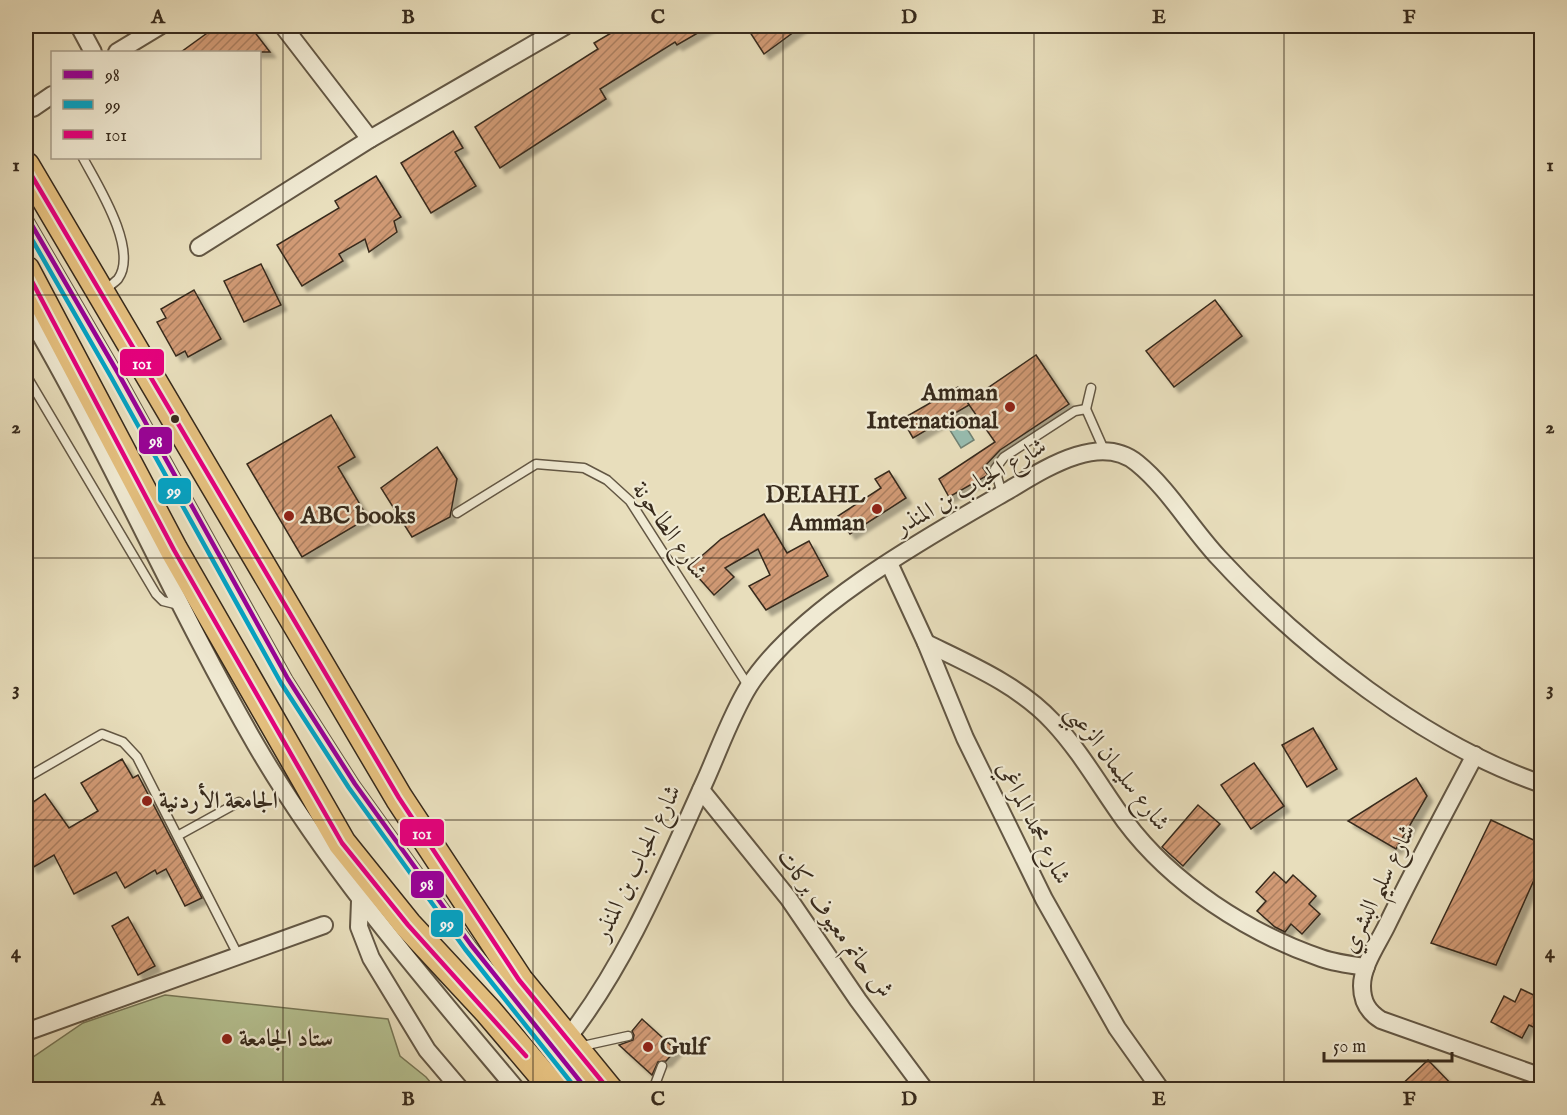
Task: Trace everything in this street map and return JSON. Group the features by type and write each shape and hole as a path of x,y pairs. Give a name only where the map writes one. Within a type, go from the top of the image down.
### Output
{"main road":[{"path":"26,166 399,798 519,980 609,1089"},
{"path":"26,270 174,550 342,843 408,925 555,1089"}],"street":[{"path":"79,26 92,51"},
{"path":"119,51 160,26"},
{"path":"283,26 370,139"},
{"path":"199,247 370,139 565,26"},
{"path":"33,108 51,99"},
{"path":"26,310 54,358 180,605 256,745 292,803 360,901 517,1089"},
{"name":"شارع الحباب بن المنذر","path":"571,1043 641,918 749,687 789,640 830,605 889,563 1002,494 1068,459 1105,452 1118,452 1133,459 1153,477 1226,565 1265,604 1345,672 1420,723 1476,755 1542,784"},
{"name":"شارع محمد المراغي","path":"889,563 926,642 965,738 1044,899 1117,1028 1161,1089"},
{"name":"شارع سليمان الزعبي","path":"926,642 1009,687 1052,721 1083,759 1141,840 1215,904 1282,943 1324,959 1366,968"},
{"name":"شارع سليم البشري","path":"1476,755 1403,890 1366,968 1362,987 1364,1000 1374,1016 1435,1041 1542,1077"},
{"name":"ش حاتم معيوف بركات","path":"700,790 789,899 858,1000 925,1089"},
{"path":"360,901 359,927 371,958 427,1050 461,1089"},
{"path":"26,1032 324,925"}],"lane":[{"path":"84,159 114,218 120,240 122,268 118,279 101,293"},
{"path":"26,215 118,373 283,669 355,784 471,945 587,1089"},
{"path":"26,375 156,594 164,601 180,605"},
{"path":"1090,388 1086,409 1105,452"},
{"path":"1002,494 995,469 1004,456 1075,411 1086,409"},
{"name":"شارع الطاحونة","path":"457,513 536,464 584,468 607,480 630,501 749,687"},
{"path":"26,778 102,734 123,742 137,757 238,956"},
{"path":"179,836 239,802"},
{"path":"571,1043 628,1036"},
{"path":"653,1089 662,1066"}],"green space":[{"name":"ستاد الجامعة","path":"165,995 388,1019 400,1056 426,1077 436,1089 26,1089 26,1062 83,1023"}],"water":[{"path":"961,419 974,440 961,448 948,427"}],"building":[{"path":"217,26 250,26 270,52 261,51 182,51"},
{"path":"623,26 710,26 677,45 675,42 600,89 606,99 500,168 475,127 598,49 594,43"},
{"path":"746,26 802,26 764,54"},
{"path":"453,131 463,148 455,152 476,186 431,213 401,163"},
{"path":"376,176 401,217 394,221 397,232 369,252 365,239 339,254 343,261 302,286 277,245 339,208 335,201"},
{"path":"261,264 281,305 244,322 224,281"},
{"path":"194,290 221,339 188,357 185,351 176,356 157,322 166,318 161,309"},
{"path":"1215,300 1242,336 1174,387 1146,351"},
{"path":"1036,355 1069,404 1000,450 983,468 988,475 949,497 939,479 995,442 967,402"},
{"path":"958,387 969,405 913,438 902,419"},
{"path":"331,415 355,457 338,467 368,518 302,557 247,464"},
{"path":"437,447 457,479 450,517 412,537 381,488"},
{"path":"889,471 906,498 850,534 838,516 881,488 875,479"},
{"path":"764,514 787,553 809,541 828,576 766,610 749,586 770,575 758,549 725,568 734,577 714,595 689,567 721,539"},
{"path":"1313,728 1337,769 1307,787 1282,745"},
{"path":"122,759 133,778 138,775 202,898 185,906 166,869 157,874 155,870 125,888 116,872 74,894 54,855 32,868 26,858 26,807 45,794 69,828 98,811 81,783"},
{"path":"1254,763 1284,806 1251,829 1221,785"},
{"path":"1416,778 1427,796 1396,849 1348,821"},
{"path":"1198,805 1220,824 1183,866 1162,847"},
{"path":"1491,820 1542,844 1542,862 1496,965 1431,943"},
{"path":"1274,872 1286,883 1293,875 1316,896 1309,904 1320,914 1302,934 1291,924 1285,932 1275,927 1257,911 1266,901 1256,892"},
{"path":"128,917 155,966 138,975 112,926"},
{"path":"1521,989 1542,999 1542,1031 1529,1025 1522,1038 1491,1022 1504,996 1515,1002"},
{"name":"Gulf","path":"642,1019 676,1050 666,1061 658,1062 652,1075 619,1045 633,1040 632,1031"},
{"path":"1428,1060 1456,1089 1397,1089"}],"transit line":[{"name":"101","path":"26,166 399,798 519,980 609,1090"},
{"name":"98","path":"26,215 118,373 288,679 355,784 471,945 587,1090"},
{"name":"99","path":"26,229 281,683 349,788 465,949 577,1090"},
{"name":"101","path":"26,270 174,550 342,843 408,925 526,1056"}],"place":[{"name":"Amman International","path":"1010,407"},
{"name":"DEIAHL Amman","path":"877,509"},
{"name":"ABC books","path":"289,516"},
{"name":"الجامعة الأردنية","path":"147,801"},
{"name":"ستاد الجامعة","path":"227,1039"},
{"name":"Gulf","path":"648,1047"}]}
